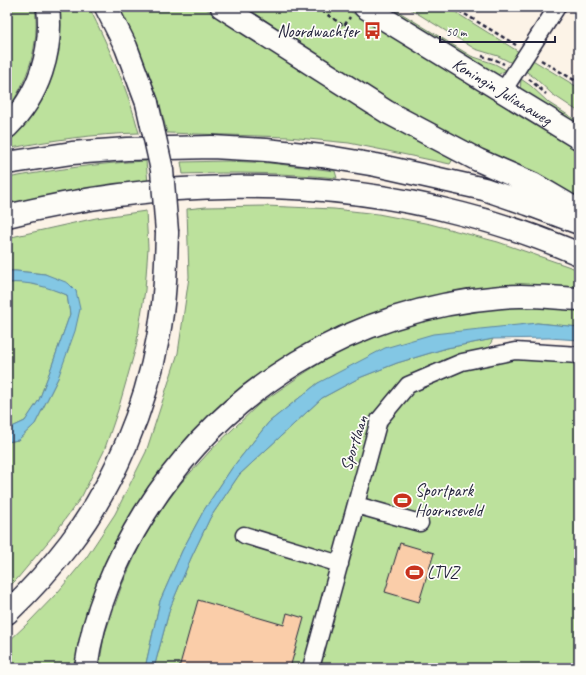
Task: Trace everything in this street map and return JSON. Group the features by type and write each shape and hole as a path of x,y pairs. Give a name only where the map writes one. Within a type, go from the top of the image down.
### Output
{"main road":[{"path":"7,127 28,102 40,79 48,38 48,7"},
{"path":"7,613 32,589 71,542 114,470 136,418 158,338 165,280 167,232 162,170 147,102 126,47 106,7"},
{"path":"222,7 387,112 478,160 533,184 579,211"},
{"name":"Koningin Julianaweg","path":"357,12 503,91 579,138"},
{"path":"7,163 72,153 127,149 212,147 266,150 322,156 376,165 484,189 579,223"},
{"path":"7,216 35,209 132,193 208,187 319,189 407,202 462,214 536,236 579,254"},
{"path":"86,668 87,656 99,612 116,569 132,534 161,487 188,454 215,425 274,376 306,357 352,334 380,322 426,309 502,296 535,296 579,299"}],"street":[{"path":"503,91 557,7"},
{"name":"Sportlaan","path":"311,668 378,420 408,385 462,362 516,351 579,355"},
{"path":"356,505 420,523"},
{"path":"244,535 340,564"}],"path":[{"path":"316,7 344,26 357,12"}],"green space":[{"path":"7,7 35,7 36,35 31,62 21,87 7,111"},
{"path":"56,7 89,7 111,53 124,85 139,133 73,138 7,149 7,134"},
{"path":"119,7 203,7 453,159 450,164 349,143 288,137 167,133 159,101 135,41"},
{"path":"246,7 343,7 579,150 579,199 484,153 365,88"},
{"path":"380,7 391,7 471,56 495,64 506,70 496,76"},
{"path":"407,7 447,7 519,52 512,63 498,56 475,49"},
{"path":"531,59 579,88 579,112 552,94 524,70"},
{"path":"521,79 549,103 579,122 579,129 520,91"},
{"path":"146,161 148,183 7,210 7,178 76,167"},
{"path":"228,161 270,163 335,171 337,178 260,173 183,174 181,162"},
{"path":"266,206 334,209 378,214 430,224 498,242 579,270 579,290 457,293 215,413 186,441 166,464 81,639 75,668 7,668 7,643 58,592 86,558 115,514 146,452 178,353 189,277 187,209 206,207"},
{"path":"146,211 148,248 145,290 136,347 118,410 104,451 82,496 52,537 7,589 7,442 18,440 35,424 58,378 76,291 45,274 7,271 7,238 96,218"},
{"path":"22,282 48,287 67,295 70,314 39,400 25,421 7,429 7,283"},
{"path":"533,305 579,308 579,327 537,323 318,383 269,422 232,468 204,510 182,551 160,601 145,668 99,668 104,636 122,585 140,545 158,514 181,483 210,451 259,404 325,360 380,333 454,311"},
{"name":"Sportpark Hoornseveld","path":"493,339 488,348 445,359 436,364 548,358 579,361 579,668 154,668 170,608 191,558 210,518 239,475 322,398 359,378 397,363 447,348"}],"water":[{"path":"7,271 45,274 68,283 76,291 80,309 75,331 58,378 35,424 18,440 7,442 7,429 25,421 39,400 70,314 67,295 38,285 7,283"},
{"path":"537,323 579,327 579,340 549,338 493,339 447,348 397,363 359,378 322,398 239,475 210,518 170,608 154,668 145,668 160,601 182,551 204,510 232,468 269,422 318,383 385,348 433,334"}],"building":[{"path":"400,543 434,553 419,602 385,592"},
{"path":"198,600 284,625 287,613 304,618 290,668 179,668"}],"place":[{"name":"Noordwachter","path":"372,31"},
{"name":"Sportpark Hoornseveld","path":"402,500"},
{"name":"LTVZ","path":"414,572"}]}
